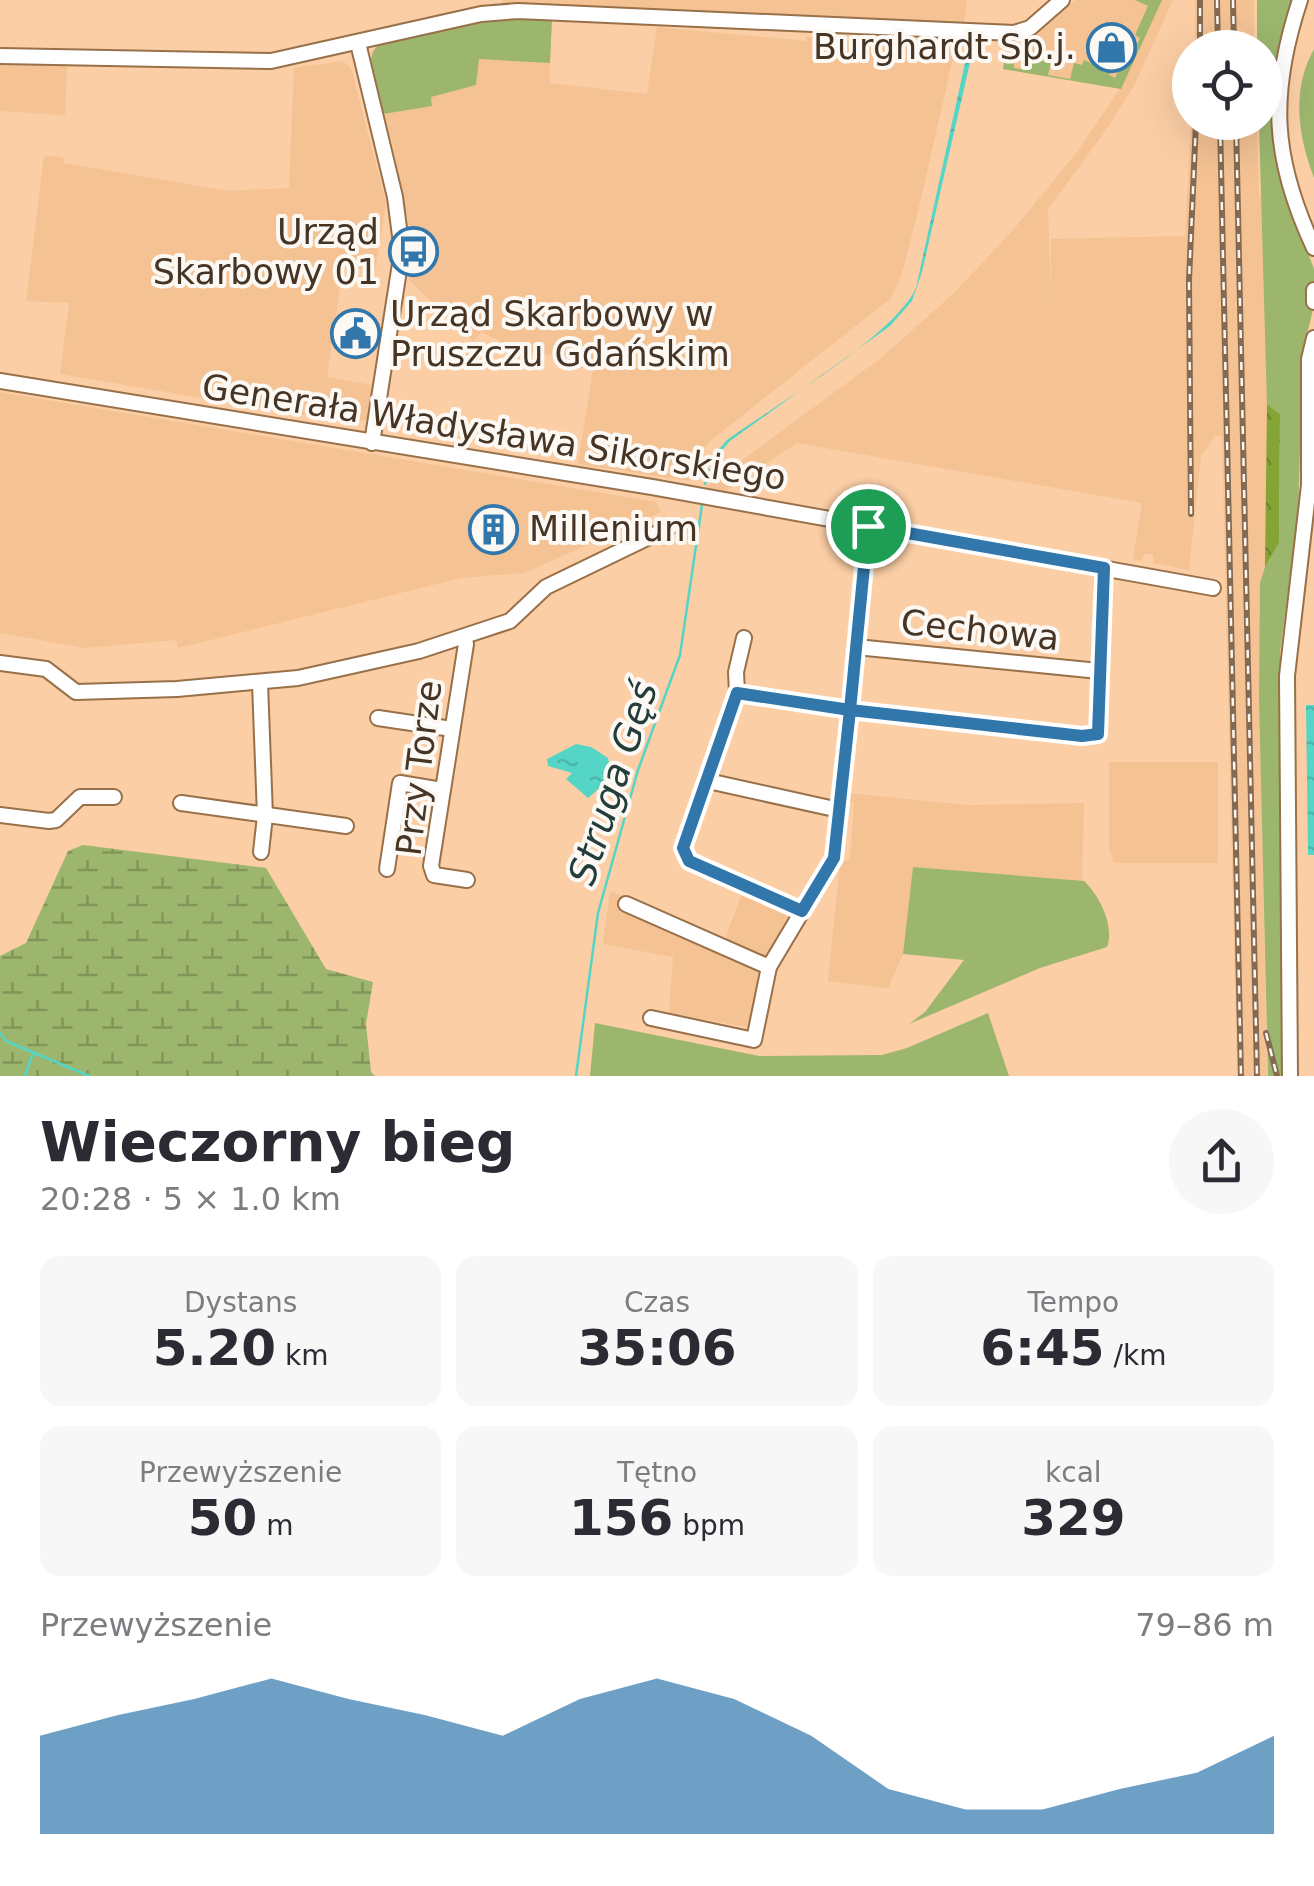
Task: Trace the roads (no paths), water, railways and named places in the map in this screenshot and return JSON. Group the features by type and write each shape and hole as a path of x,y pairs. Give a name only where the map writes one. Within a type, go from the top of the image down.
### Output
{"street":[{"path":"0,56 236,62 287,58 480,14 518,11 1014,33 1030,28 1062,0"},
{"path":"1300,0 1282,60 1278,122 1289,188 1314,248"},
{"path":"358,43 395,197 402,251 372,442"},
{"path":"1314,290 1314,302"},
{"path":"1290,1076 1286,676 1306,522 1309,359 1314,338"},
{"name":"Generała Władysława Sikorskiego","path":"0,381 652,487 1213,588"},
{"path":"651,1018 754,1040 769,967 834,858 868,526"},
{"name":"Przy Torze","path":"0,663 46,669 76,692 260,683 380,660 510,621 546,587 670,527"},
{"path":"737,693 850,710 1082,736 1098,734 1104,568"},
{"name":"Przy Torze","path":"463,637 466,644 432,872 466,880"},
{"path":"744,638 736,672 737,693 683,848 689,861 802,911"},
{"name":"Cechowa","path":"856,647 1099,672"},
{"path":"260,683 265,816 261,852"},
{"path":"378,718 452,729"},
{"path":"708,781 839,810"},
{"path":"388,869 400,783 442,790"},
{"path":"0,815 56,820 80,797 114,797"},
{"name":"Przy Torze","path":"181,802 346,826"},
{"path":"626,904 769,967"}],"water":[{"path":"970,40 975,41 922,272 912,301 890,326 855,351 884,327 916,288"},
{"path":"799,391 730,441 708,462 727,440"},
{"path":"1306,705 1314,705 1314,855 1308,855"},
{"path":"576,744 591,747 608,758 611,771 604,784 588,798 566,779 572,773 548,766 547,759"}],"waterway":[{"name":"Struga Gęś","path":"705,484 709,470"},
{"name":"Struga Gęś","path":"576,1076 598,913 638,770 680,655 702,505"},
{"name":"Struga Gęś","path":"0,1033 6,1041 89,1076"},
{"path":"25,1076 33,1053"}],"railway":[{"path":"1200,0 1200,30"},
{"path":"1217,0 1218,30"},
{"path":"1233,0 1234,30"},
{"path":"1191,514 1189,280 1195,140"},
{"path":"1220,140 1241,1076"},
{"path":"1236,140 1257,1076"},
{"path":"1266,1033 1277,1076"}],"place":[{"name":"Burghardt Sp.j.","path":"1111,47"},
{"name":"Urząd Skarbowy 01","path":"414,252"},
{"name":"Urząd Skarbowy w Pruszczu Gdańskim","path":"355,334"},
{"name":"Millenium","path":"494,529"}]}
